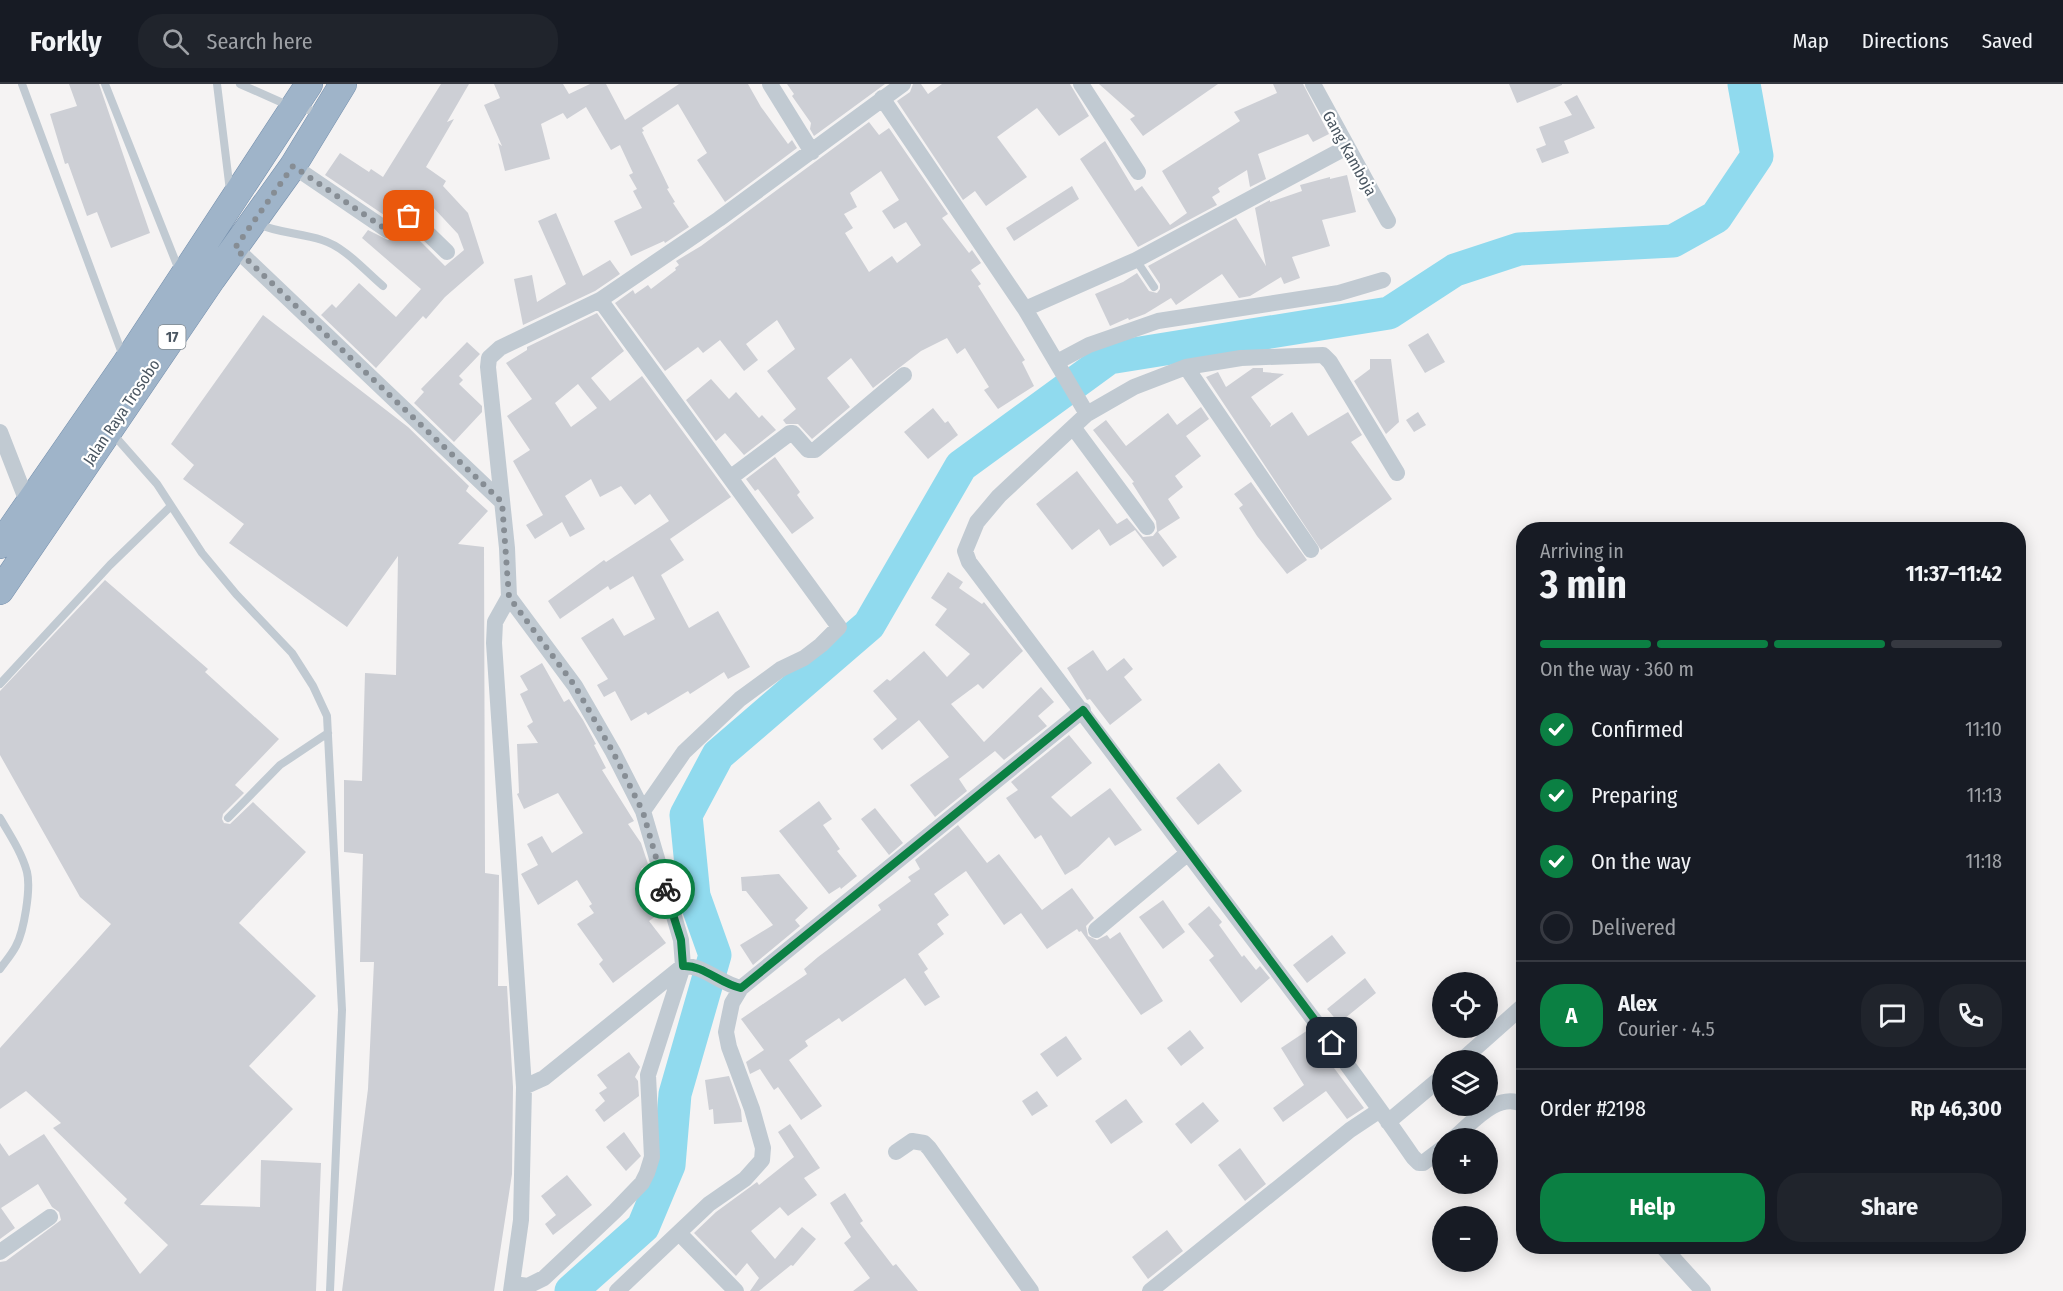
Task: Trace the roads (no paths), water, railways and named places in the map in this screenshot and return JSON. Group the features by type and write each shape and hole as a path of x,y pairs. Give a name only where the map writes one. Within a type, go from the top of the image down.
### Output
{"highway":[{"name":"Jalan Raya Trosobo","path":"0,545 126,363 309,84"},
{"name":"Jalan Raya Trosobo","path":"0,591 108,430 293,166 344,84"}],"street":[{"path":"770,84 812,152"},
{"path":"509,597 495,622 494,643 524,1087 521,1220 512,1287 528,1286 544,1278 642,1183 652,1157 648,1075 689,966 643,812 613,752 575,686 509,597 489,358 500,348 600,300 812,152 903,84"},
{"path":"1082,84 1138,172"},
{"name":"Gang Kamboja","path":"1313,84 1388,221"},
{"path":"882,98 1025,309 1084,410"},
{"path":"1025,309 1136,260 1347,147"},
{"path":"293,166 384,228 389,230 406,216 411,217 447,252"},
{"path":"235,248 502,502"},
{"path":"1060,367 1089,345 1158,321 1339,293 1383,280"},
{"path":"600,300 838,627 821,645 781,669 740,699 684,752 643,812"},
{"path":"1396,473 1330,362 1323,356 1242,358 1186,367 1084,410 1073,428 999,496 977,522 965,551 969,562 1083,710 1358,1078 1413,1157 1419,1163 1432,1157"},
{"path":"1186,367 1311,550"},
{"path":"730,478 790,433 793,433 808,450 815,450 904,375"},
{"path":"1073,428 1146,526"},
{"path":"0,432 28,504"},
{"path":"617,1291 709,1204 755,1171 764,1155 752,1109 729,1047 726,1032 735,987 1083,710"},
{"path":"1096,930 1188,853"},
{"path":"689,966 735,987"},
{"path":"524,1087 544,1078 689,966"},
{"path":"1473,1050 1516,1012"},
{"path":"1150,1291 1350,1131 1384,1116 1432,1083"},
{"path":"1467,1128 1500,1102 1516,1102"},
{"path":"896,1152 912,1141 924,1143 929,1148 1031,1291"},
{"path":"0,1252 50,1217"},
{"path":"679,1233 736,1291"},
{"path":"1669,1254 1703,1291"}],"lane":[{"path":"22,84 126,363"},
{"path":"105,84 182,278"},
{"path":"217,84 232,201"},
{"path":"240,84 294,108 326,113"},
{"path":"253,222 269,229 323,240 336,246 383,286"},
{"path":"1136,260 1155,287"},
{"path":"108,430 158,484 209,561 236,594 292,653 313,686 327,716 342,1010 330,1291"},
{"path":"0,684 110,565 171,506"},
{"path":"228,818 280,765 328,733"},
{"path":"0,818 17,847 27,873 28,887 23,924 17,945 0,969"}],"waterway":[{"path":"571,1291 643,1227 669,1165 675,1094 715,955 694,896 686,815 718,755 869,625 961,466 1109,358 1389,313 1455,270 1519,249 1673,241 1716,217 1757,156 1744,84"}]}
